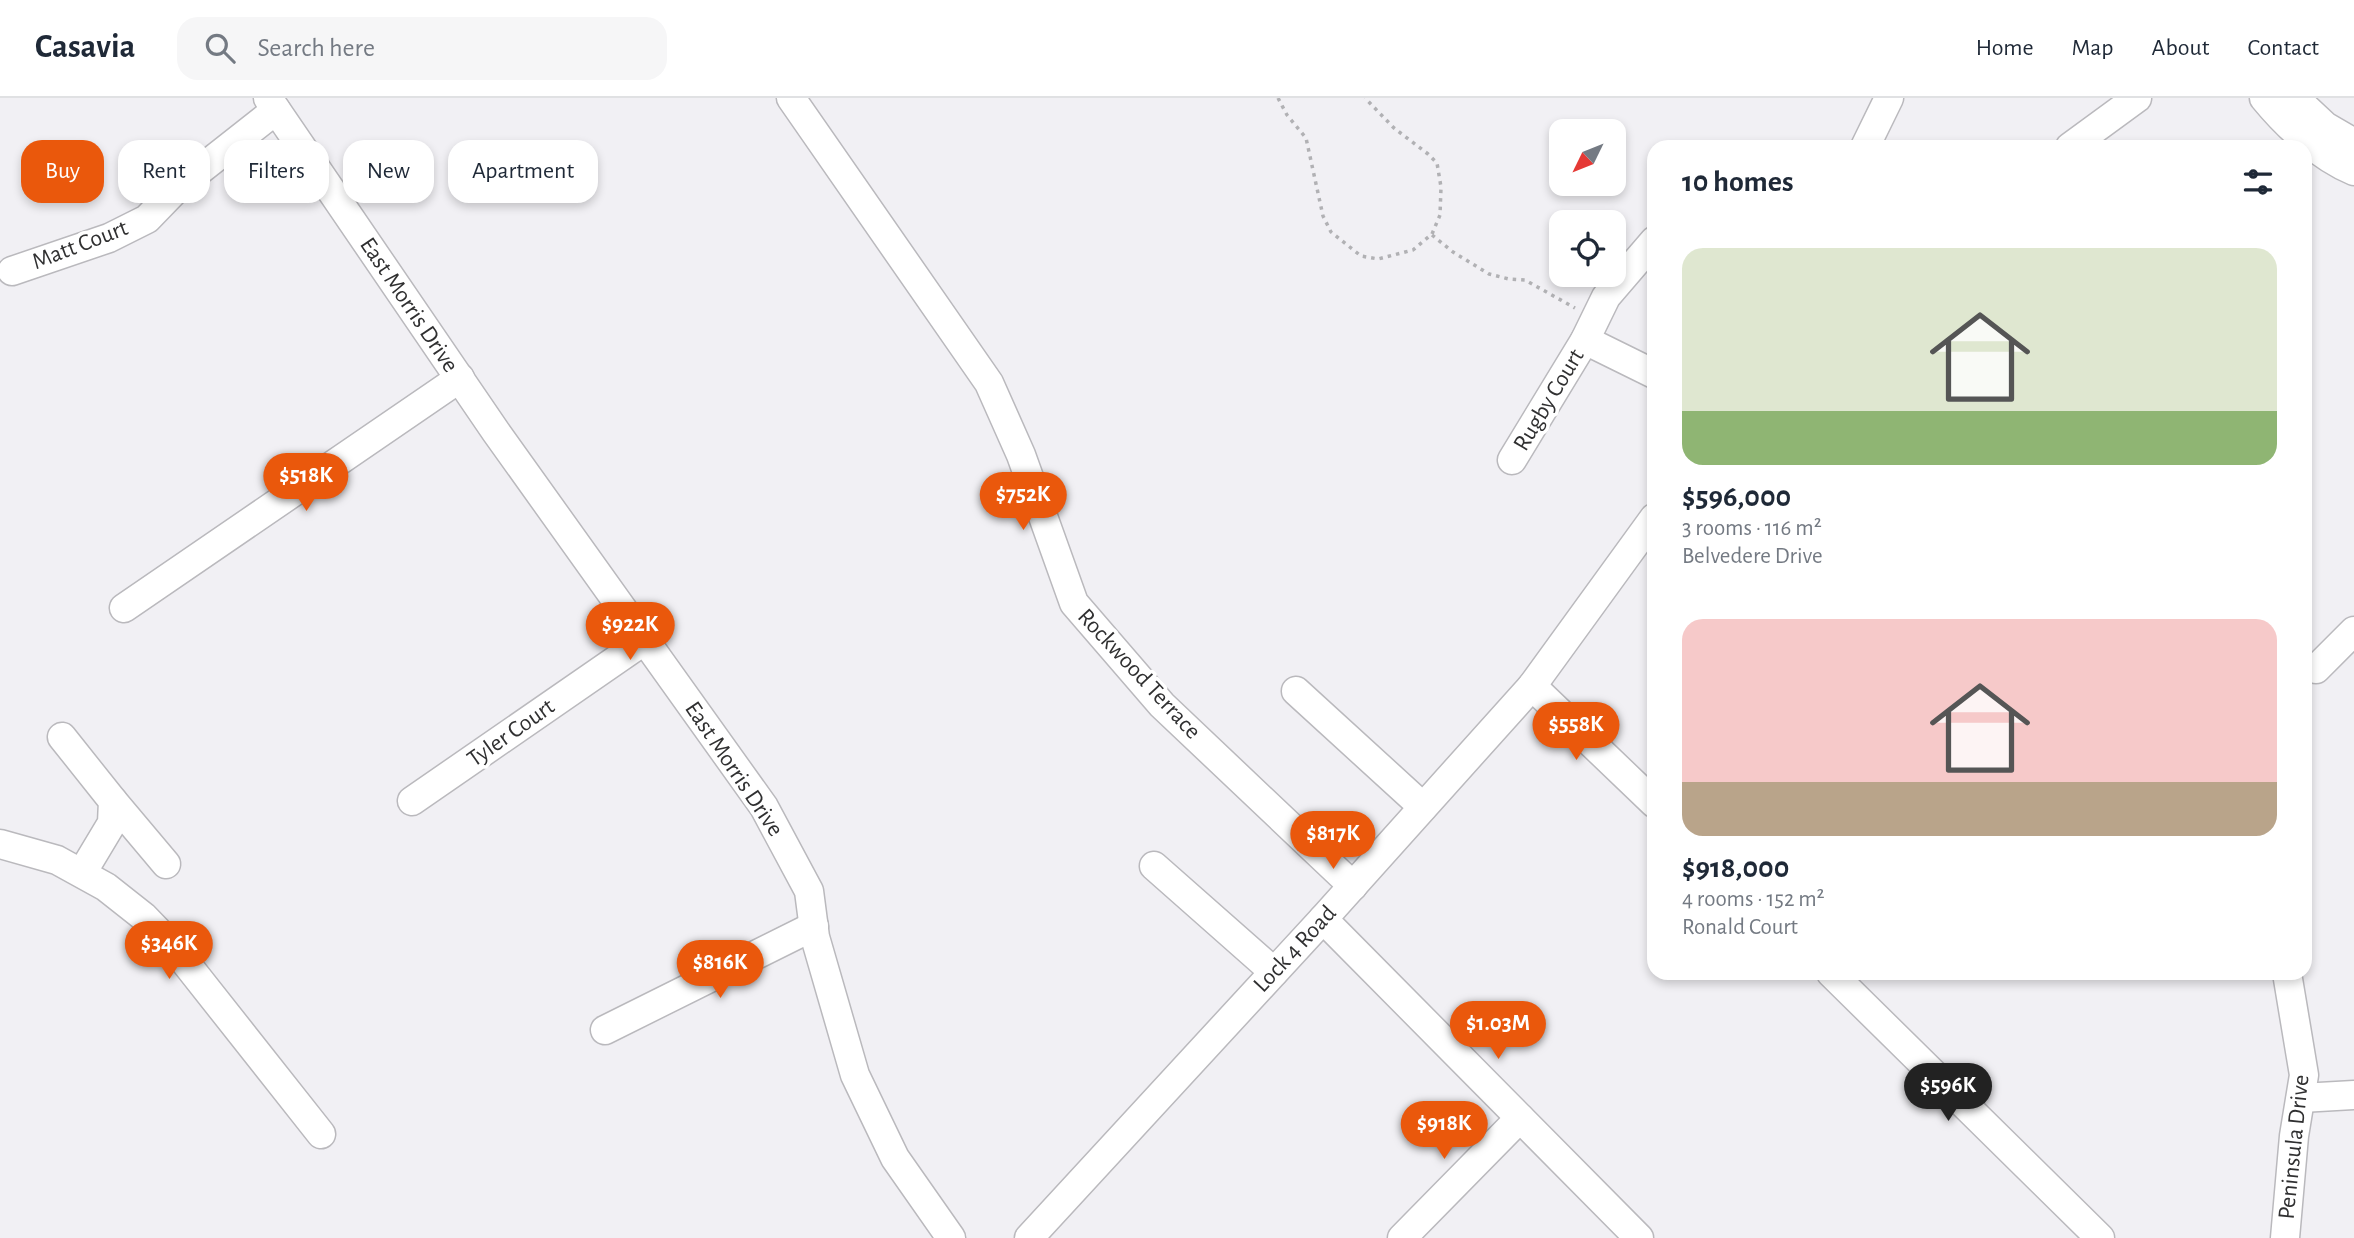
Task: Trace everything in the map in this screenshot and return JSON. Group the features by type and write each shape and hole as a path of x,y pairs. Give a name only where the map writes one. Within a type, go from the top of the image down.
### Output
{"street":[{"name":"Rockwood Terrace","path":"791,98 989,383 1021,456 1074,603 1163,705 1353,886"},
{"path":"1869,139 1889,98"},
{"path":"2080,140 2137,98"},
{"path":"2264,98 2284,123 2307,140"},
{"path":"2295,98 2325,126 2354,143"},
{"name":"Matt Court","path":"12,271 109,238 147,219 177,188 272,104"},
{"name":"East Morris Drive","path":"272,104 460,379 764,807 809,891 816,937 855,1075 895,1158 951,1238"},
{"path":"2312,144 2342,166 2354,171"},
{"name":"Rugby Court","path":"1512,460 1590,330 1606,297 1647,249"},
{"name":"Rugby Court","path":"1590,330 1647,369"},
{"path":"124,608 460,379"},
{"name":"Lock 4 Road","path":"1029,1238 1323,919 1531,686 1647,528"},
{"path":"2316,669 2354,631"},
{"name":"Tyler Court","path":"412,801 645,640"},
{"path":"1531,686 1647,796"},
{"path":"1296,691 1423,807"},
{"path":"62,737 166,864"},
{"path":"82,873 112,823 113,801"},
{"path":"0,845 57,860 106,887 144,917 174,948 321,1134"},
{"path":"1154,866 1274,972"},
{"path":"1323,919 1639,1238"},
{"path":"605,1030 814,926"},
{"path":"1838,980 2100,1238"},
{"name":"Peninsula Drive","path":"2285,1238 2294,1136 2304,1075 2288,980"},
{"path":"2301,1098 2354,1095"},
{"path":"1402,1238 1520,1118"}],"path":[{"path":"1278,98 1287,115 1306,138 1323,216 1331,232 1361,256 1378,259 1413,250 1432,234 1440,215 1441,187 1437,163 1394,128 1365,98"},
{"path":"1432,234 1453,253 1489,274 1525,280 1590,330"}]}
